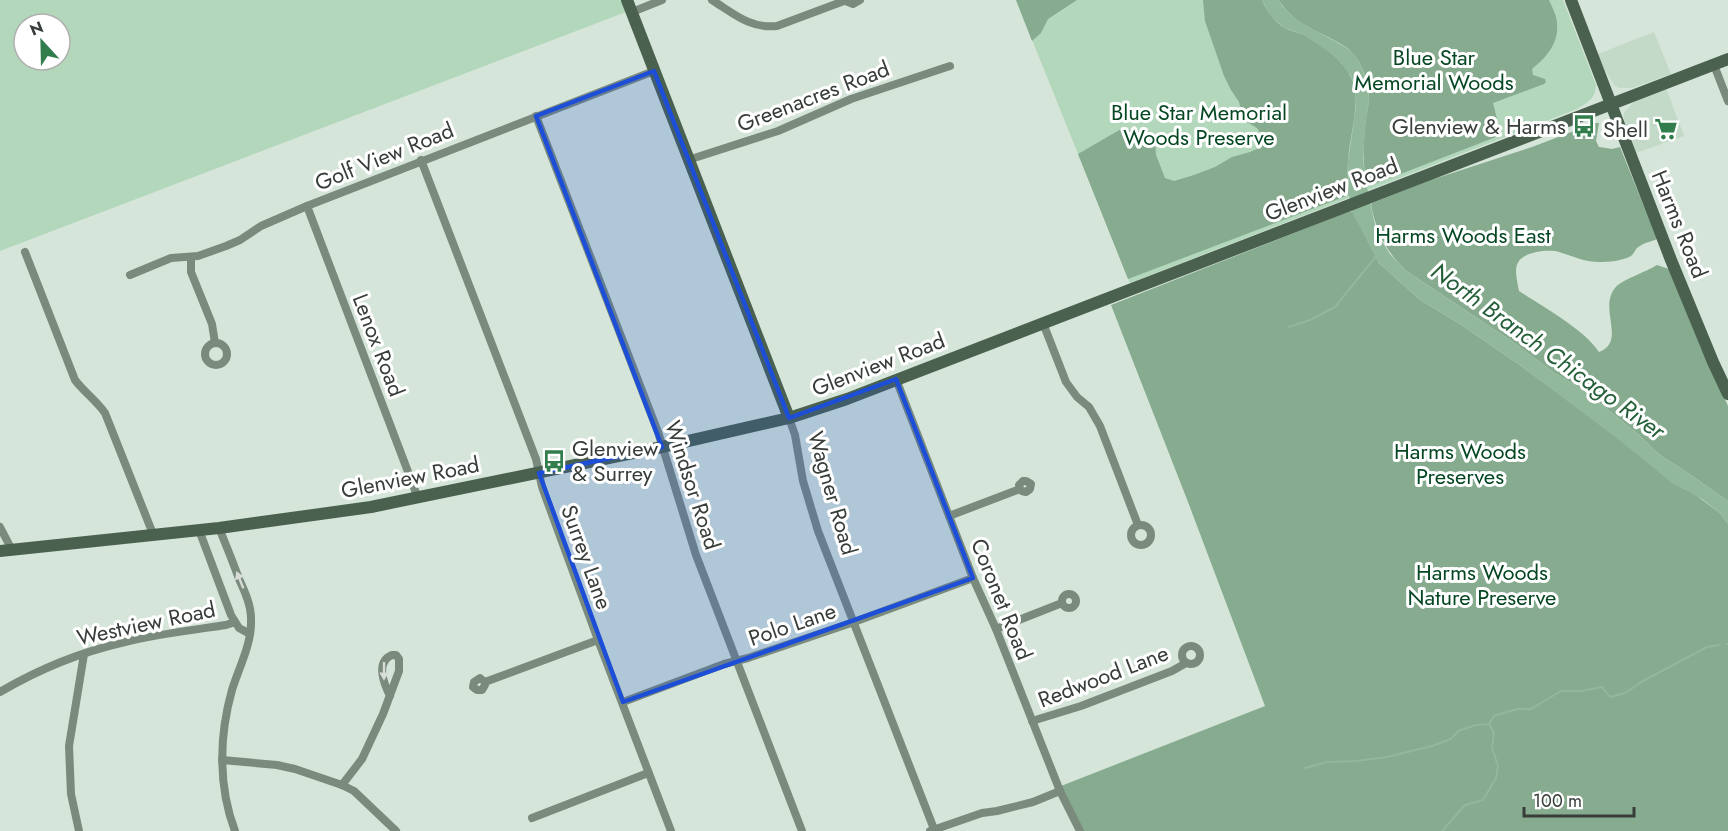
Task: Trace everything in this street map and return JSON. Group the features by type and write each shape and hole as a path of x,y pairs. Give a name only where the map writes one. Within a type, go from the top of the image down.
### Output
{"main road":[{"name":"Wagner Road","path":"627,0 789,418"},
{"name":"Harms Road","path":"1571,0 1671,260 1728,394"},
{"name":"Glenview Road","path":"6,551 219,528 418,498 789,418 846,399 1728,59"}],"street":[{"path":"632,12 662,0"},
{"path":"712,0 747,23 767,28 844,1 853,4 860,0"},
{"path":"1714,64 1728,101"},
{"name":"Greenacres Road","path":"688,160 778,131 851,99 950,66"},
{"name":"Golf View Road","path":"130,275 171,258 206,254 307,206 654,70"},
{"name":"Windsor Road","path":"536,116 662,447 690,538 802,831"},
{"name":"Surrey Lane","path":"421,160 536,459 542,487 671,831"},
{"name":"Lenox Road","path":"307,206 418,498"},
{"path":"25,252 75,380 105,413 153,534"},
{"path":"191,256 191,272 212,324 215,343"},
{"path":"1043,322 1066,382 1077,397 1089,407 1100,426 1138,525"},
{"name":"Coronet Road","path":"896,379 972,578 996,629 1060,791 1080,831"},
{"name":"Wagner Road","path":"789,418 818,531 932,830"},
{"path":"949,516 1020,489"},
{"path":"0,527 6,551"},
{"path":"219,528 250,608 250,634 229,704 223,740 224,790 235,831"},
{"path":"199,530 235,622 244,632 250,634"},
{"name":"Polo Lane","path":"623,702 724,664 854,622 972,578"},
{"path":"996,629 1062,603"},
{"name":"Westview Road","path":"0,692 42,670 84,654 127,642 235,622"},
{"path":"485,682 598,640"},
{"path":"79,831 71,794 69,746 84,654"},
{"name":"Redwood Lane","path":"1032,721 1081,706 1172,671 1186,663"},
{"path":"342,785 366,753 390,696"},
{"path":"222,760 277,765 342,785 354,791 396,831"},
{"path":"532,818 648,773"},
{"path":"932,830 982,813 1033,802 1060,791"}],"highlighted area":[{"path":"654,71 789,418 896,379 973,578 623,702 539,473 662,447 536,116"}],"shaded area":[{"path":"1262,0 1279,0 1292,16 1354,54 1361,66 1369,99 1363,159 1365,178 1375,225 1390,254 1405,270 1513,342 1553,372 1586,392 1661,456 1728,501 1728,524 1720,513 1702,499 1672,483 1521,366 1419,299 1379,263 1352,212 1349,195 1348,162 1356,107 1355,87 1351,76 1329,52 1302,34 1285,28 1272,18"},
{"path":"1654,32 1671,74 1632,88 1619,88 1614,85 1598,54"},
{"path":"1666,88 1684,136 1636,153 1624,113 1641,98"}],"green space":[{"path":"0,0 622,0 626,12 0,251"},
{"name":"Blue Star Memorial Woods Preserve","path":"1016,0 1563,0 1596,90 1590,100 1577,109 1130,283"},
{"path":"1016,0 1077,0 1048,19 1041,33 1032,41"},
{"name":"Blue Star Memorial Woods","path":"1203,0 1262,0 1277,23 1319,44 1348,72 1356,98 1348,166 1349,195 1128,279 1078,154 1121,129 1148,132 1155,141 1156,155 1165,178 1174,181 1215,167 1232,157 1261,147 1263,137 1257,128 1247,122 1224,76 1205,21"},
{"name":"Blue Star Memorial Woods","path":"1279,0 1549,0 1556,17 1557,30 1551,49 1532,69 1533,75 1545,79 1546,82 1493,103 1497,119 1496,137 1367,187 1364,150 1369,100 1368,85 1363,70 1356,57 1346,47 1300,22 1285,9"},
{"name":"Harms Woods East","path":"1599,123 1596,141 1599,147 1612,149 1620,147 1657,239 1638,247 1631,256 1611,261 1588,261 1553,251 1528,255 1519,261 1517,266 1516,277 1519,291 1584,335 1599,352 1607,347 1611,340 1609,305 1615,288 1657,265 1669,269 1700,346 1728,406 1728,501 1661,456 1586,392 1553,372 1513,342 1405,270 1387,248 1376,224 1372,203"},
{"name":"Harms Woods Nature Preserve","path":"1350,211 1353,212 1379,263 1419,299 1521,366 1720,513 1728,524 1728,831 1083,831 1061,786 1265,706 1111,305"}],"waterway":[{"path":"1289,327 1310,320 1335,307 1377,255"},
{"path":"1442,831 1465,805 1483,800 1496,778 1498,766 1492,748 1494,733 1489,724 1494,716 1517,709 1531,709 1561,691 1582,691 1602,687 1610,697 1625,693 1707,647 1720,645"},
{"path":"1305,768 1327,762 1387,757 1432,746 1451,739 1458,731 1476,725 1489,724"}],"place":[{"name":"Glenview & Harms","path":"1584,126"},
{"name":"Shell","path":"1666,129"},
{"name":"Glenview & Surrey","path":"554,461"}],"water label":[{"name":"North Branch Chicago River","path":"1548,351"}],"park label":[{"name":"Harms Woods Preserves","path":"1460,464"}]}
